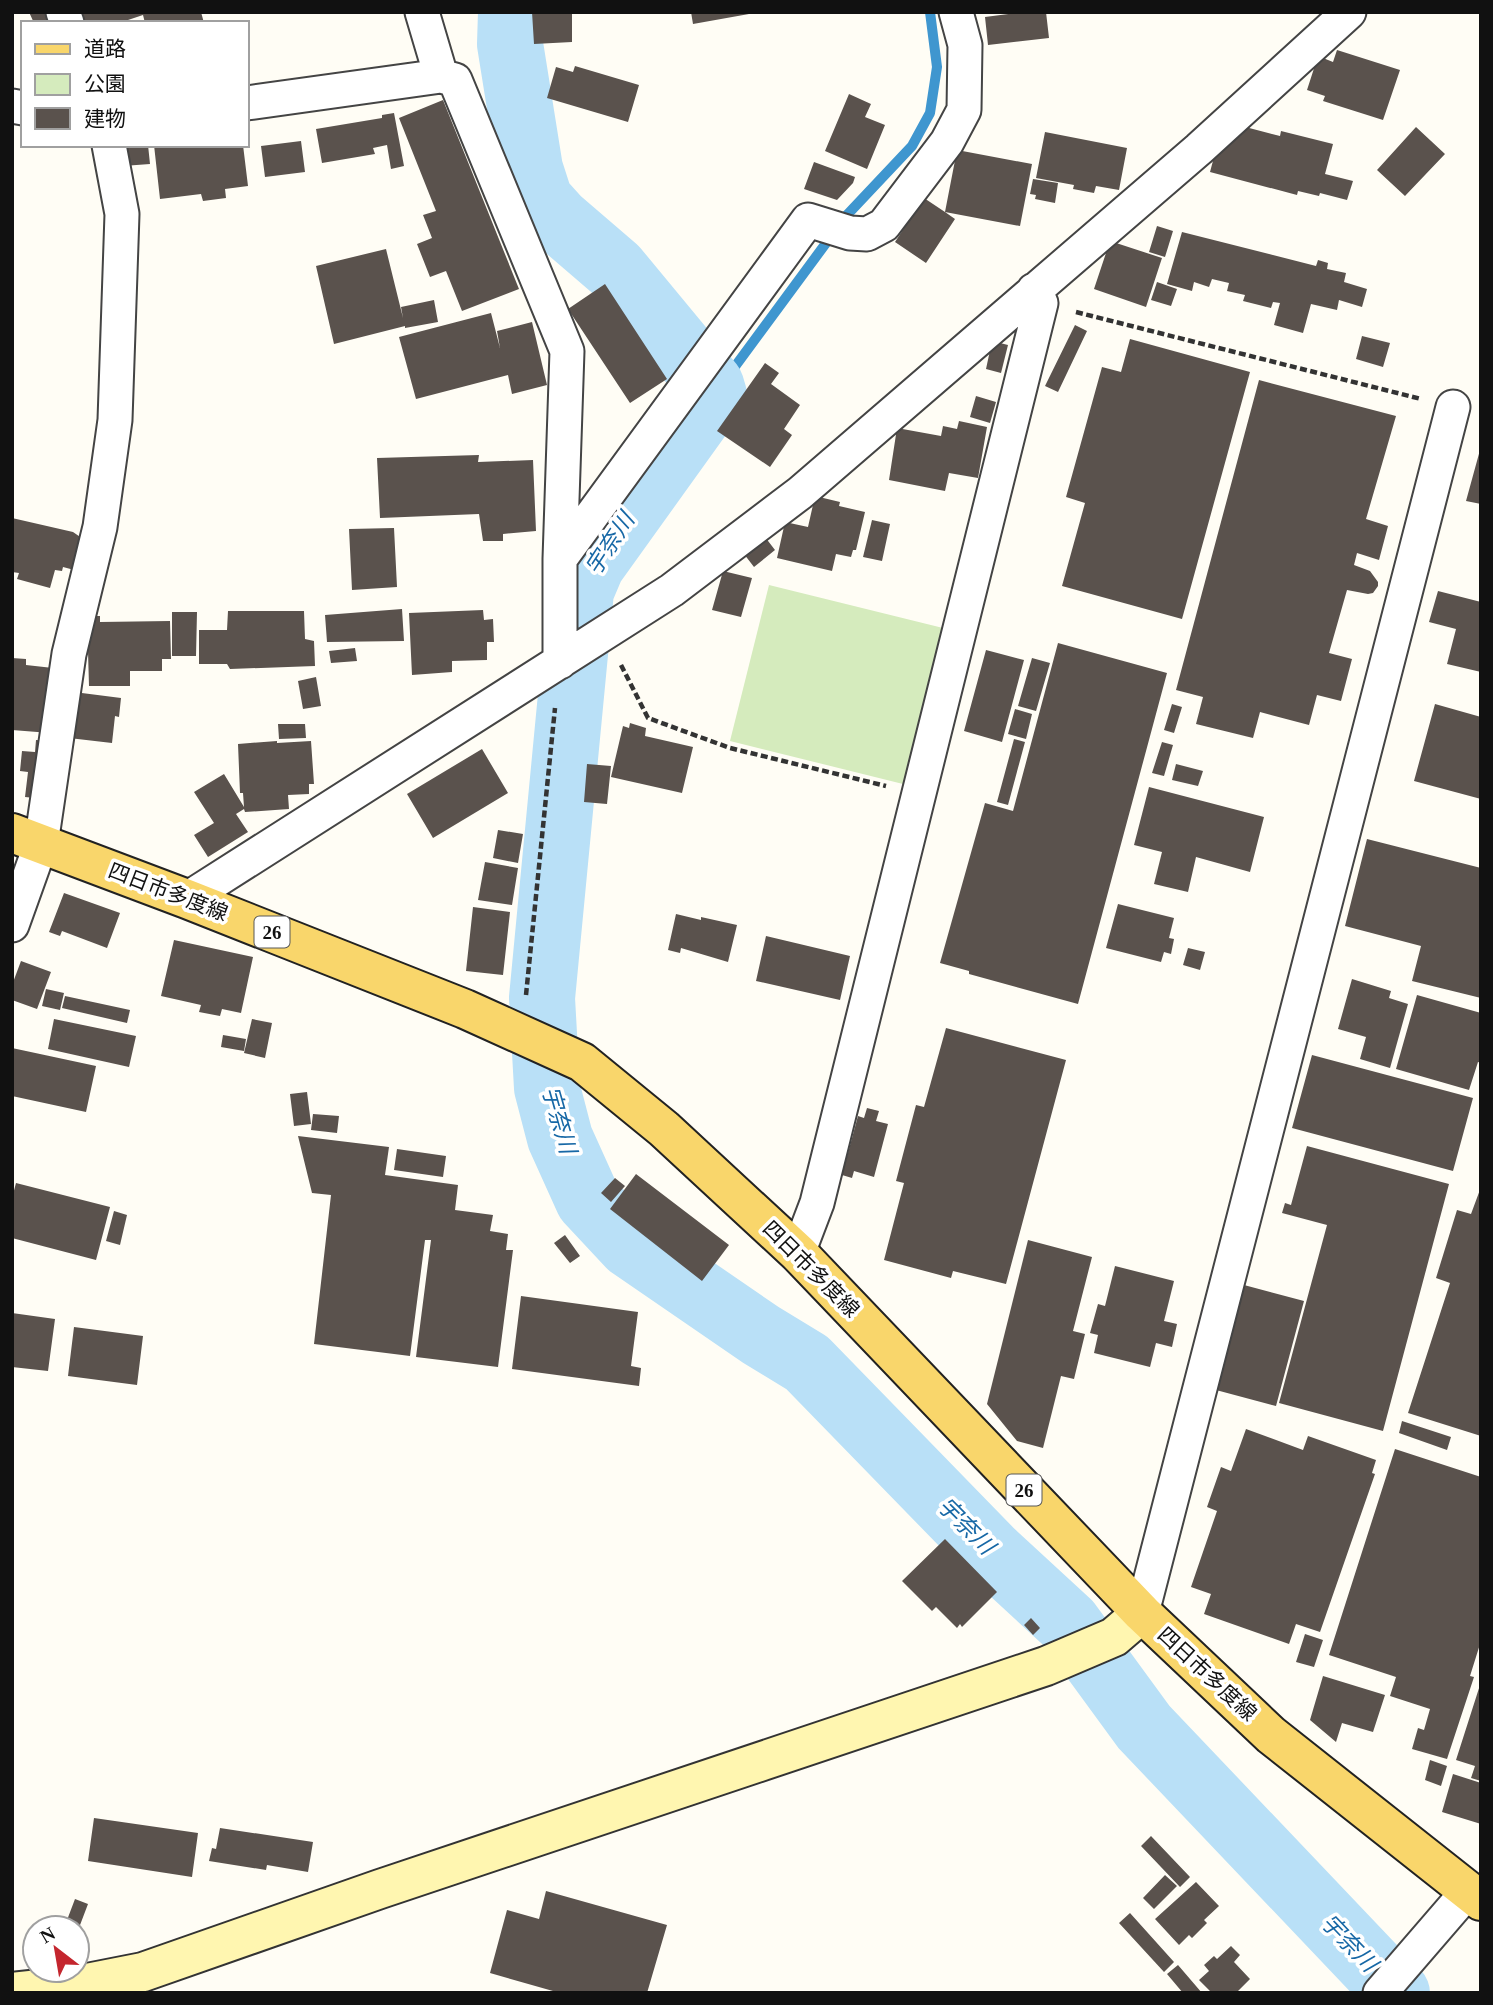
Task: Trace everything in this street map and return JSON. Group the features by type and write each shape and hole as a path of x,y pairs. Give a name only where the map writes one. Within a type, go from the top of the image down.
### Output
{"main road":[{"name":"四日市多度線","path":"27,839 465,1009 582,1062 664,1129 798,1253 1128,1625 1475,1896"}],"street":[{"path":"422,12 441,76"},
{"path":"560,559 808,220 867,234 884,225 947,142 964,110 965,45 956,12"},
{"path":"187,899 672,590 800,493 1038,296 1349,12"},
{"path":"248,103 441,76 455,80 567,351 560,559 563,660"},
{"path":"12,925 27,839 100,527 115,420 122,214 109,147"},
{"path":"798,1253 817,1203 1038,296"},
{"path":"12,1992 77,1985 143,1972 380,1888 1033,1671 1075,1653 1128,1625 1453,407"},
{"path":"1380,1993 1411,1958 1475,1896"}],"path":[{"path":"1038,296 1453,407"},
{"path":"600,636 648,718 730,748 918,793"},
{"path":"525,1037 563,660"}],"green space":[{"path":"769,585 943,628 903,784 730,741"}],"building":[{"path":"29,12 50,12 54,21 33,21"},
{"path":"74,12 201,12 203,21 144,21 143,15 125,21 77,21"},
{"path":"532,12 572,12 572,42 534,44"},
{"path":"691,12 749,12 749,14 693,24"},
{"path":"1046,12 1049,38 988,45 985,17"},
{"path":"1337,50 1400,70 1383,120 1323,101 1325,96 1307,90 1318,56 1333,62"},
{"path":"575,66 639,85 628,122 547,98 556,67 573,72"},
{"path":"849,94 871,104 865,117 885,125 867,169 825,151"},
{"path":"443,100 519,289 462,311 446,271 430,277 417,244 432,238 423,215 436,211 399,118"},
{"path":"394,113 404,166 391,169 387,145 373,148 375,154 322,163 316,129 382,118 382,115"},
{"path":"1234,124 1280,136 1281,131 1333,144 1325,174 1353,181 1347,200 1320,193 1319,196 1298,191 1297,195 1210,172 1218,142"},
{"path":"1416,127 1445,154 1405,196 1377,170"},
{"path":"1045,132 1127,148 1119,190 1096,186 1094,193 1073,189 1074,185 1036,178"},
{"path":"301,141 305,172 265,177 261,146"},
{"path":"121,147 148,147 150,164 123,166"},
{"path":"154,147 243,147 248,186 225,189 226,198 203,201 201,194 160,199"},
{"path":"957,150 1032,164 1020,226 945,212"},
{"path":"814,162 855,177 853,183 837,200 804,189"},
{"path":"1033,179 1058,183 1055,203 1035,199 1036,195 1030,194"},
{"path":"924,198 955,219 926,263 895,242"},
{"path":"1157,226 1173,231 1165,257 1149,252"},
{"path":"1182,232 1316,266 1318,260 1328,263 1327,269 1346,273 1344,282 1367,289 1362,307 1339,300 1337,310 1311,304 1303,333 1274,325 1280,303 1273,302 1271,308 1243,301 1245,295 1227,291 1229,283 1212,279 1209,287 1194,282 1192,291 1167,284"},
{"path":"1110,241 1162,258 1146,307 1094,289"},
{"path":"386,249 403,318 401,307 434,300 438,322 405,326 334,344 316,266"},
{"path":"1157,282 1177,289 1171,306 1151,300"},
{"path":"605,284 667,379 630,403 568,309"},
{"path":"491,313 500,348 497,331 532,322 547,385 512,394 508,375 416,399 399,337"},
{"path":"1075,325 1087,331 1058,392 1045,386"},
{"path":"1362,336 1390,343 1383,367 1356,359"},
{"path":"1130,339 1250,372 1182,619 1062,586 1085,503 1066,497 1102,367 1121,372"},
{"path":"992,341 1008,345 1001,373 986,369"},
{"path":"765,363 779,373 771,384 800,405 784,429 792,435 770,467 717,431"},
{"path":"1259,380 1396,416 1366,519 1388,526 1379,560 1357,553 1354,565 1370,571 1378,586 1373,593 1368,594 1347,590 1329,653 1352,659 1341,701 1317,695 1309,725 1260,712 1253,738 1196,724 1203,697 1176,690"},
{"path":"976,396 996,402 990,423 970,417"},
{"path":"959,421 987,427 978,478 949,473 945,491 889,480 897,428 941,436 943,426 957,429"},
{"path":"1481,450 1481,504 1466,501"},
{"path":"479,455 478,462 533,460 536,531 503,534 503,541 483,541 479,514 380,518 377,458"},
{"path":"815,496 840,502 839,506 865,512 856,550 853,550 851,557 836,554 832,571 777,558 785,522 808,527"},
{"path":"12,518 73,532 86,541 78,571 63,567 62,571 55,570 50,588 17,579 19,573 12,572"},
{"path":"872,520 890,524 882,561 863,557"},
{"path":"394,528 397,587 352,590 349,529"},
{"path":"765,537 775,550 754,567 744,554"},
{"path":"723,571 752,578 741,617 712,610"},
{"path":"1438,591 1481,602 1481,672 1447,664 1456,629 1429,622"},
{"path":"402,609 404,641 327,642 325,615"},
{"path":"483,610 484,620 493,619 494,642 487,642 487,660 452,661 452,672 412,675 409,613"},
{"path":"228,611 304,611 305,639 314,641 315,666 230,669 227,664 199,664 199,630 227,630"},
{"path":"172,612 197,612 196,656 172,656"},
{"path":"87,616 100,616 100,622 170,621 171,659 162,659 162,671 130,671 130,686 89,686"},
{"path":"1058,643 1167,673 1078,1004 969,974 969,971 940,963 985,803 1013,811"},
{"path":"355,648 357,661 331,663 329,651"},
{"path":"986,650 1024,660 1002,742 964,731"},
{"path":"12,658 26,659 26,665 53,668 50,733 12,730"},
{"path":"1032,658 1050,663 1036,711 1018,706"},
{"path":"316,677 321,706 303,709 298,681"},
{"path":"74,692 121,698 119,717 115,716 112,743 69,738"},
{"path":"1172,704 1182,707 1174,733 1164,730"},
{"path":"1435,704 1481,717 1481,799 1414,781"},
{"path":"1015,709 1032,714 1026,739 1008,734"},
{"path":"630,723 646,728 645,736 693,747 682,793 611,777 623,726 629,728"},
{"path":"278,724 305,724 306,738 279,739"},
{"path":"1014,739 1025,742 1008,805 997,802"},
{"path":"36,740 51,741 45,799 25,797 28,772 20,771 22,751 35,752"},
{"path":"311,741 314,784 309,784 309,794 288,795 289,809 245,812 244,809 236,814 248,832 208,857 194,835 214,823 194,792 224,774 244,807 243,793 240,793 238,744"},
{"path":"1162,742 1173,745 1164,776 1152,773"},
{"path":"482,749 508,793 433,838 407,794"},
{"path":"587,764 611,766 607,804 584,802"},
{"path":"1176,764 1203,771 1198,786 1172,780"},
{"path":"1149,787 1264,817 1250,872 1196,857 1188,892 1154,884 1162,852 1134,845"},
{"path":"498,830 523,834 518,863 493,858"},
{"path":"1367,839 1481,868 1481,998 1412,981 1421,946 1345,926"},
{"path":"485,862 518,868 512,905 478,900"},
{"path":"64,893 120,913 107,948 62,931 60,936 49,932"},
{"path":"1118,904 1174,918 1169,938 1174,939 1171,954 1164,952 1161,962 1106,948"},
{"path":"473,907 510,912 503,975 466,971"},
{"path":"676,914 737,925 728,962 681,948 680,953 668,950"},
{"path":"766,936 850,956 840,1000 756,981"},
{"path":"174,940 253,957 241,1013 222,1009 220,1016 199,1012 201,1005 161,996"},
{"path":"1188,948 1205,952 1200,970 1183,965"},
{"path":"21,961 51,972 37,1009 12,1000 12,985"},
{"path":"1352,979 1391,991 1389,998 1408,1004 1390,1068 1360,1059 1366,1037 1338,1029"},
{"path":"46,989 64,993 60,1010 42,1006"},
{"path":"1417,995 1481,1013 1481,1063 1478,1062 1469,1090 1396,1069"},
{"path":"65,996 130,1010 127,1023 62,1008"},
{"path":"54,1019 136,1036 129,1067 48,1049"},
{"path":"252,1019 272,1023 265,1058 244,1053"},
{"path":"946,1028 1066,1060 1006,1284 953,1271 951,1278 884,1260 904,1183 896,1181 916,1105 924,1107"},
{"path":"223,1035 246,1039 244,1051 221,1047"},
{"path":"12,1048 96,1066 86,1112 12,1096"},
{"path":"1312,1055 1473,1098 1453,1171 1292,1128"},
{"path":"307,1092 311,1124 294,1126 290,1094"},
{"path":"867,1108 879,1111 876,1121 888,1124 874,1177 854,1171 852,1178 842,1175 858,1116 864,1118"},
{"path":"313,1114 339,1116 337,1133 311,1130"},
{"path":"298,1136 389,1147 385,1175 458,1185 455,1210 493,1215 490,1231 508,1234 506,1250 513,1250 498,1367 416,1357 431,1240 425,1240 410,1356 314,1344 331,1195 312,1193"},
{"path":"1307,1146 1449,1184 1383,1431 1279,1403 1327,1225 1282,1213 1285,1203 1291,1205"},
{"path":"397,1149 446,1156 443,1177 394,1170"},
{"path":"636,1174 729,1245 702,1281 610,1209"},
{"path":"615,1178 625,1186 611,1202 601,1193"},
{"path":"16,1183 110,1207 96,1260 12,1238 12,1198"},
{"path":"1481,1187 1481,1436 1408,1413 1450,1283 1436,1278 1457,1210 1471,1214"},
{"path":"114,1211 127,1215 120,1245 106,1241"},
{"path":"565,1235 580,1256 570,1263 554,1243"},
{"path":"1028,1240 1092,1257 1073,1331 1085,1334 1074,1379 1061,1376 1043,1448 1017,1441 987,1404"},
{"path":"1115,1266 1174,1281 1164,1321 1177,1324 1172,1347 1156,1343 1150,1367 1094,1353 1098,1335 1090,1333 1098,1304 1105,1306"},
{"path":"1244,1285 1304,1301 1276,1406 1216,1390"},
{"path":"521,1296 638,1312 631,1366 641,1368 639,1386 512,1369"},
{"path":"12,1313 55,1319 48,1371 12,1367"},
{"path":"74,1327 143,1336 137,1385 68,1376"},
{"path":"1402,1421 1451,1437 1447,1450 1399,1433"},
{"path":"1246,1429 1303,1450 1308,1436 1376,1460 1372,1473 1375,1474 1320,1632 1296,1624 1289,1644 1204,1614 1211,1594 1191,1587 1217,1511 1207,1507 1221,1467 1231,1471"},
{"path":"1395,1449 1481,1477 1481,1641 1470,1676 1474,1677 1447,1759 1412,1749 1418,1728 1424,1730 1430,1709 1390,1696 1396,1677 1329,1655"},
{"path":"945,1539 997,1592 962,1627 960,1624 957,1628 936,1607 932,1611 902,1581"},
{"path":"1031,1618 1040,1628 1033,1635 1024,1625"},
{"path":"1305,1634 1323,1640 1314,1667 1296,1662"},
{"path":"1323,1676 1385,1695 1373,1732 1342,1723 1336,1742 1310,1720"},
{"path":"1480,1685 1481,1781 1471,1778 1475,1766 1456,1760"},
{"path":"1430,1760 1447,1766 1441,1786 1425,1780"},
{"path":"1453,1774 1481,1783 1481,1824 1442,1812"},
{"path":"94,1818 198,1833 192,1877 88,1861"},
{"path":"220,1828 313,1842 308,1872 267,1865 266,1870 209,1861 212,1848 216,1849"},
{"path":"1151,1836 1190,1877 1180,1887 1141,1846"},
{"path":"1165,1875 1177,1886 1154,1909 1143,1898"},
{"path":"1196,1882 1219,1906 1204,1920 1207,1923 1192,1938 1189,1935 1179,1945 1155,1919"},
{"path":"546,1891 667,1925 647,1993 560,1993 490,1973 507,1910 539,1919"},
{"path":"75,1899 88,1904 84,1914 69,1914"},
{"path":"1130,1913 1174,1962 1164,1972 1119,1923"},
{"path":"1231,1946 1240,1955 1234,1962 1250,1979 1236,1993 1212,1993 1199,1980 1209,1971 1204,1965 1214,1956 1217,1959"},
{"path":"1178,1965 1202,1993 1183,1993 1167,1974"}],"waterway":[{"name":"宇奈川","path":"511,12 510,44 530,169 540,200 558,220 615,269 711,385 714,395 592,565 581,591 542,998 547,1088 560,1138 588,1200 630,1245 761,1335 807,1363 991,1552 1068,1623 1144,1727 1397,1993"},
{"path":"714,395 846,216 912,146 930,113 937,67 930,12"}]}
